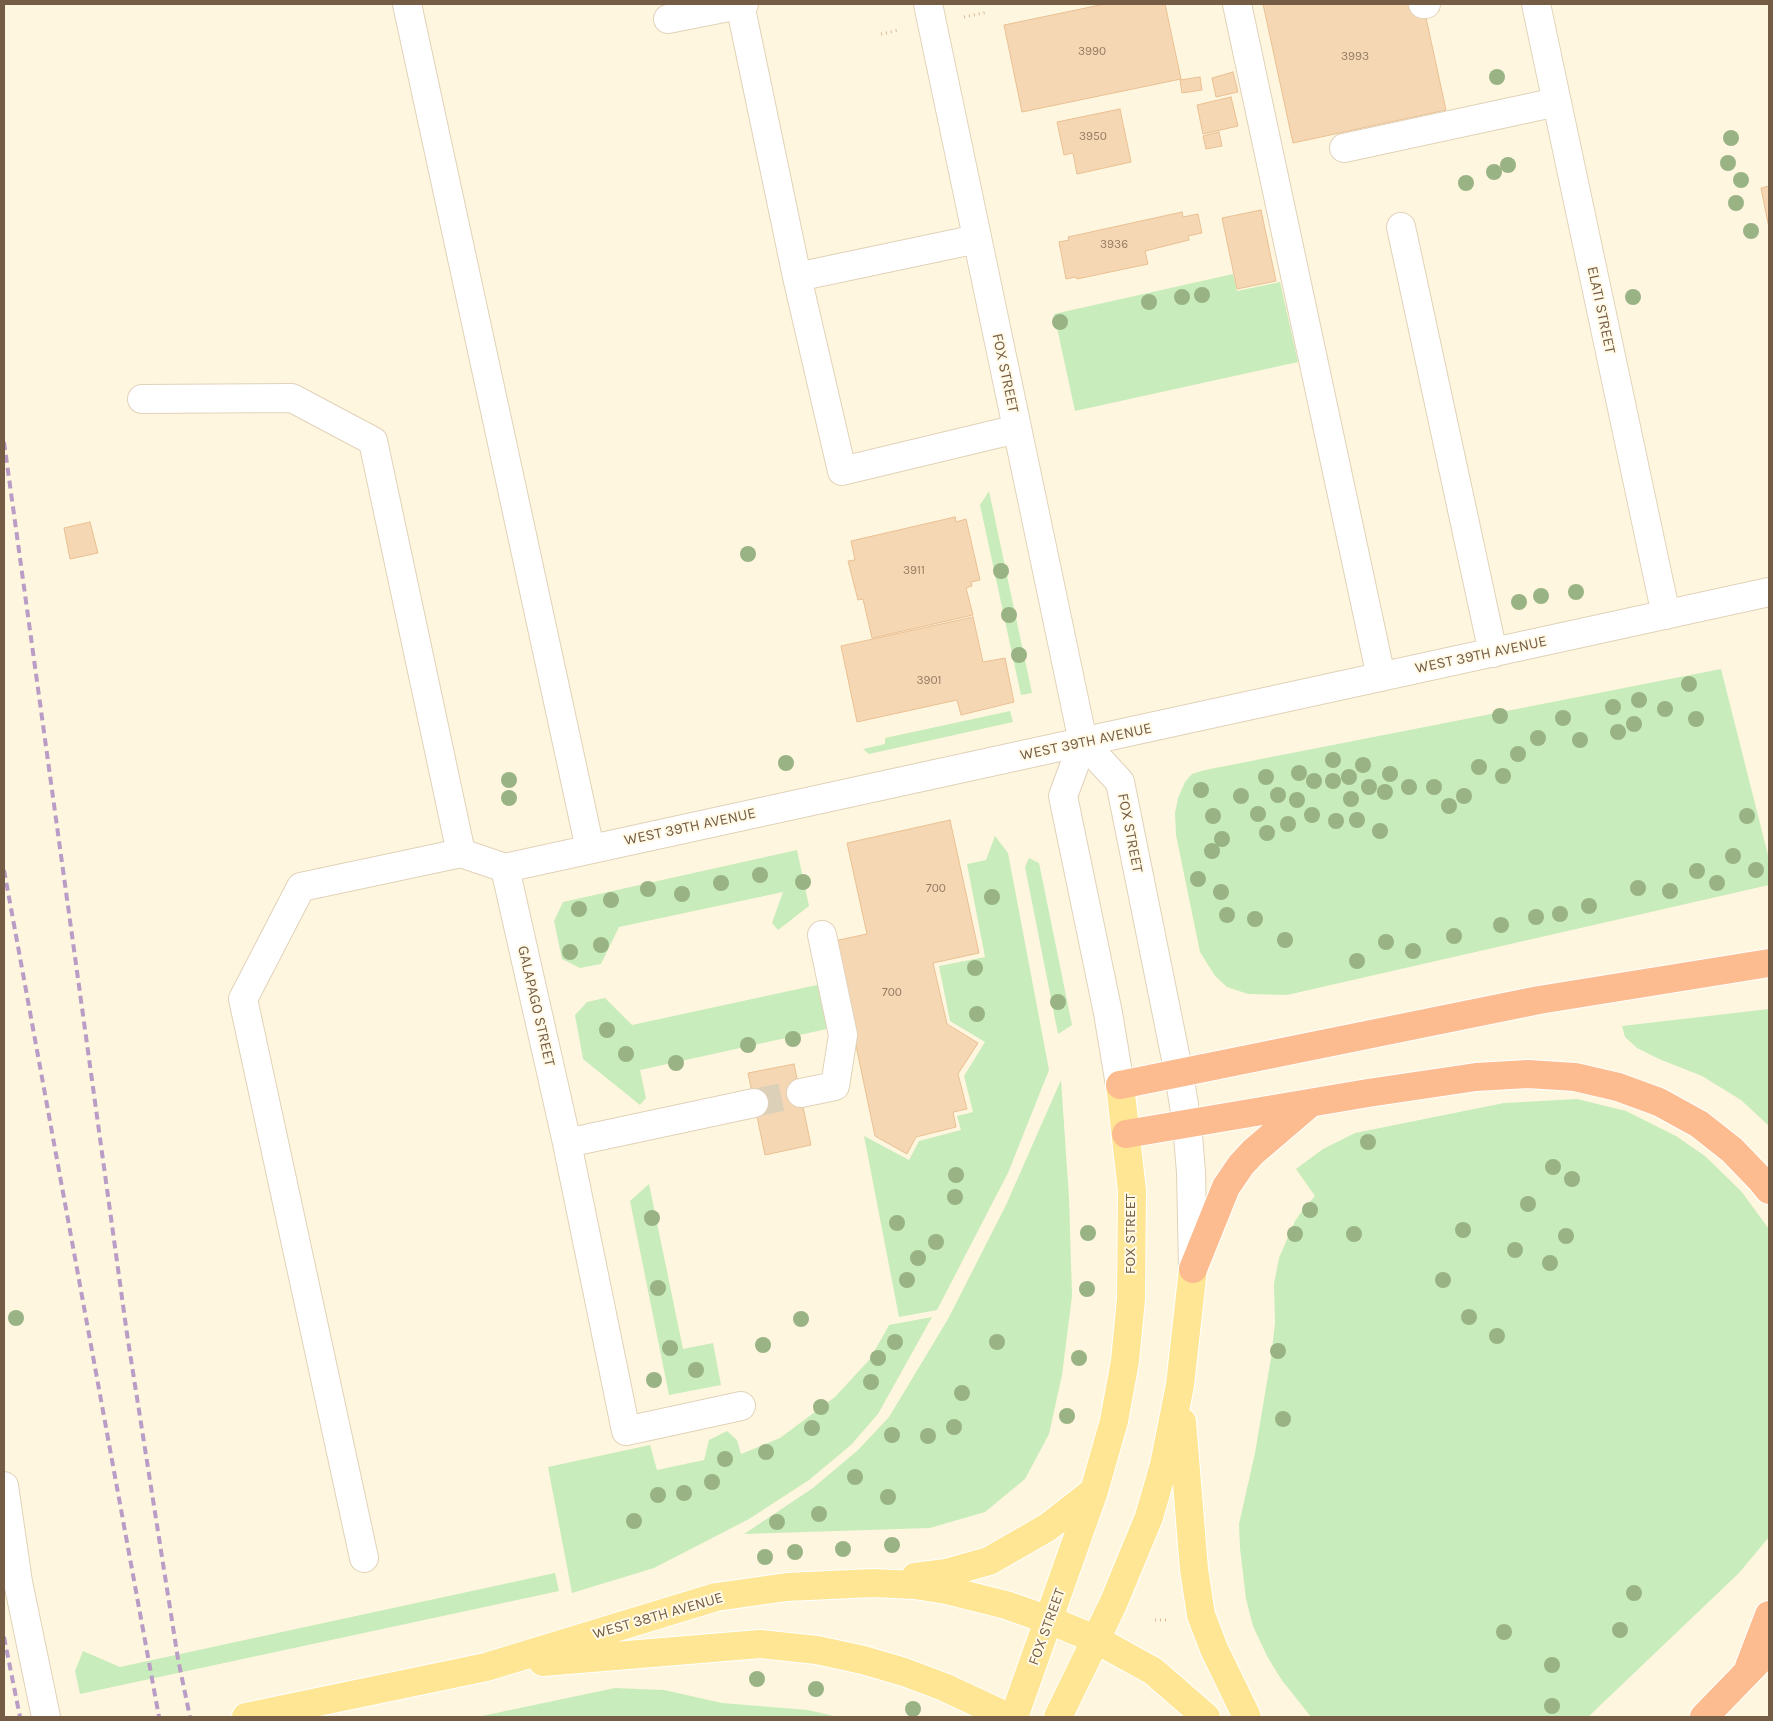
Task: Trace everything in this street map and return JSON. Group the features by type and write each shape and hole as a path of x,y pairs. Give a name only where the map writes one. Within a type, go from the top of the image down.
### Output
{"highway":[{"path":"1120,1086 1539,1000 1769,962"},
{"path":"1539,1000 1666,990 1769,979"},
{"path":"1126,1134 1368,1093 1476,1077 1528,1074 1575,1077 1618,1087 1651,1099 1699,1124 1732,1150 1760,1178 1769,1190"},
{"path":"1193,1269 1226,1187 1241,1165 1259,1147 1310,1104"},
{"path":"1748,1671 1769,1615"},
{"path":"1704,1717 1769,1650"}],"main road":[{"name":"FOX STREET","path":"1014,1717 1094,1491 1114,1421 1125,1361 1131,1299 1132,1191 1120,1086"},
{"name":"FOX STREET","path":"1058,1717 1096,1640 1149,1517 1164,1465 1180,1385 1193,1269"},
{"path":"1180,1385 1194,1569 1201,1615 1214,1649 1247,1717"},
{"path":"873,1583 946,1573 989,1561 1048,1526 1094,1491"},
{"name":"WEST 38TH AVENUE","path":"246,1717 486,1667 716,1597 787,1587 873,1583 915,1585 946,1590 1006,1604 1096,1640"},
{"path":"1096,1640 1153,1671 1206,1717"},
{"name":"WEST 38TH AVENUE","path":"486,1667 760,1644 817,1650 863,1660 904,1672 944,1687 1008,1717"}],"street":[{"path":"407,4 590,849"},
{"path":"668,19 742,4 797,277 842,471 1017,428"},
{"name":"FOX STREET","path":"928,4 1082,742 1063,796 1108,1013 1120,1086"},
{"path":"1238,4 1381,677"},
{"name":"ELATI STREET","path":"1536,4 1666,615"},
{"path":"1344,148 1557,102"},
{"path":"1401,227 1493,653"},
{"path":"797,277 977,239"},
{"path":"142,399 292,398 373,441 461,853"},
{"name":"WEST 39TH AVENUE","path":"505,868 1769,592"},
{"name":"FOX STREET","path":"1082,742 1120,782 1179,1074 1187,1124 1192,1172 1193,1269"},
{"path":"364,1558 243,999 301,887 461,853 505,868"},
{"name":"GALAPAGO STREET","path":"505,868 567,1143 626,1431 741,1406"},
{"path":"801,1093 835,1086 843,1035 822,935"},
{"path":"567,1143 754,1103"},
{"path":"4,1486 18,1582 44,1709"}],"path":[{"path":"1155,1620 1171,1620"}],"green space":[{"path":"1233,274 1237,291 1280,282 1298,362 1075,411 1054,314"},
{"path":"989,491 1032,693 1021,695 980,505"},
{"path":"1721,669 1769,859 1769,885 1287,995 1248,994 1227,987 1215,976 1200,952 1176,835 1175,813 1178,798 1185,782 1192,774"},
{"path":"1010,711 1013,722 869,754 863,749 885,744 885,738"},
{"path":"995,836 1008,853 1049,1070 1008,1173 937,1310 899,1317 864,1136 909,1160 919,1141 961,1130 957,1116 973,1112 964,1076 985,1042 950,1021 939,966 985,957 967,864 986,860"},
{"path":"797,850 809,906 778,930 772,923 783,892 619,927 601,964 580,968 562,959 554,921 563,902"},
{"path":"1029,858 1039,863 1072,1025 1058,1034 1025,867"},
{"path":"826,983 836,1027 640,1070 646,1098 640,1105 583,1059 575,1015 587,1002 605,998 632,1025"},
{"path":"1769,1009 1769,1126 1741,1100 1702,1076 1637,1048 1625,1037 1622,1026"},
{"path":"1061,1080 1069,1197 1072,1296 1062,1375 1049,1434 1025,1479 985,1512 930,1528 744,1534 813,1488 858,1450 889,1417 948,1319 1006,1205"},
{"path":"1577,1099 1626,1111 1676,1136 1705,1156 1741,1191 1769,1229 1769,1537 1739,1573 1588,1717 1311,1717 1281,1679 1267,1656 1253,1626 1246,1599 1239,1524 1255,1453 1271,1358 1275,1323 1274,1284 1279,1258 1295,1221 1315,1196 1296,1169 1323,1149 1355,1133 1504,1103"},
{"path":"649,1184 683,1349 713,1343 721,1385 669,1395 630,1201"},
{"path":"932,1317 878,1414 851,1445 809,1480 749,1519 654,1568 572,1593 548,1467 650,1445 657,1470 704,1460 709,1440 727,1431 737,1440 741,1454 780,1438 835,1397 870,1359 889,1325"},
{"path":"555,1573 559,1591 80,1694 75,1671 83,1651 120,1667"},
{"path":"615,1688 664,1690 722,1703 808,1710 838,1717 477,1717"}],"building":[{"path":"1105,4 1165,4 1181,79 1022,112 1004,25"},
{"path":"1263,4 1423,4 1446,110 1293,143"},
{"path":"1233,72 1238,92 1216,97 1212,78"},
{"path":"1200,77 1202,90 1182,93 1180,80"},
{"path":"1231,97 1238,126 1203,134 1197,105"},
{"path":"1120,109 1131,162 1077,174 1073,153 1064,155 1057,122"},
{"path":"1219,132 1222,146 1206,149 1203,136"},
{"path":"1769,186 1769,228 1761,188"},
{"path":"1261,210 1276,281 1237,289 1222,218"},
{"path":"1182,212 1183,217 1198,214 1202,233 1188,236 1189,240 1145,251 1148,264 1077,279 1076,277 1066,279 1059,242 1069,240 1068,237"},
{"path":"955,517 956,522 966,519 980,580 971,582 972,586 966,588 973,615 872,638 863,599 858,600 848,561 855,560 851,541"},
{"path":"90,522 98,553 70,559 64,528"},
{"path":"973,617 983,662 1005,658 1014,702 961,715 957,700 857,722 841,646"},
{"path":"950,820 979,953 933,963 947,1024 978,1043 958,1074 967,1109 953,1112 956,1127 916,1137 907,1154 875,1136 834,941 867,934 847,843"},
{"path":"794,1064 811,1145 765,1155 748,1073"}],"tunnel":[{"path":"754,1103 801,1093"}],"railway":[{"path":"4,442 127,1334 178,1659 190,1717"},
{"path":"4,870 159,1717"},
{"path":"4,1637 20,1717"}]}
